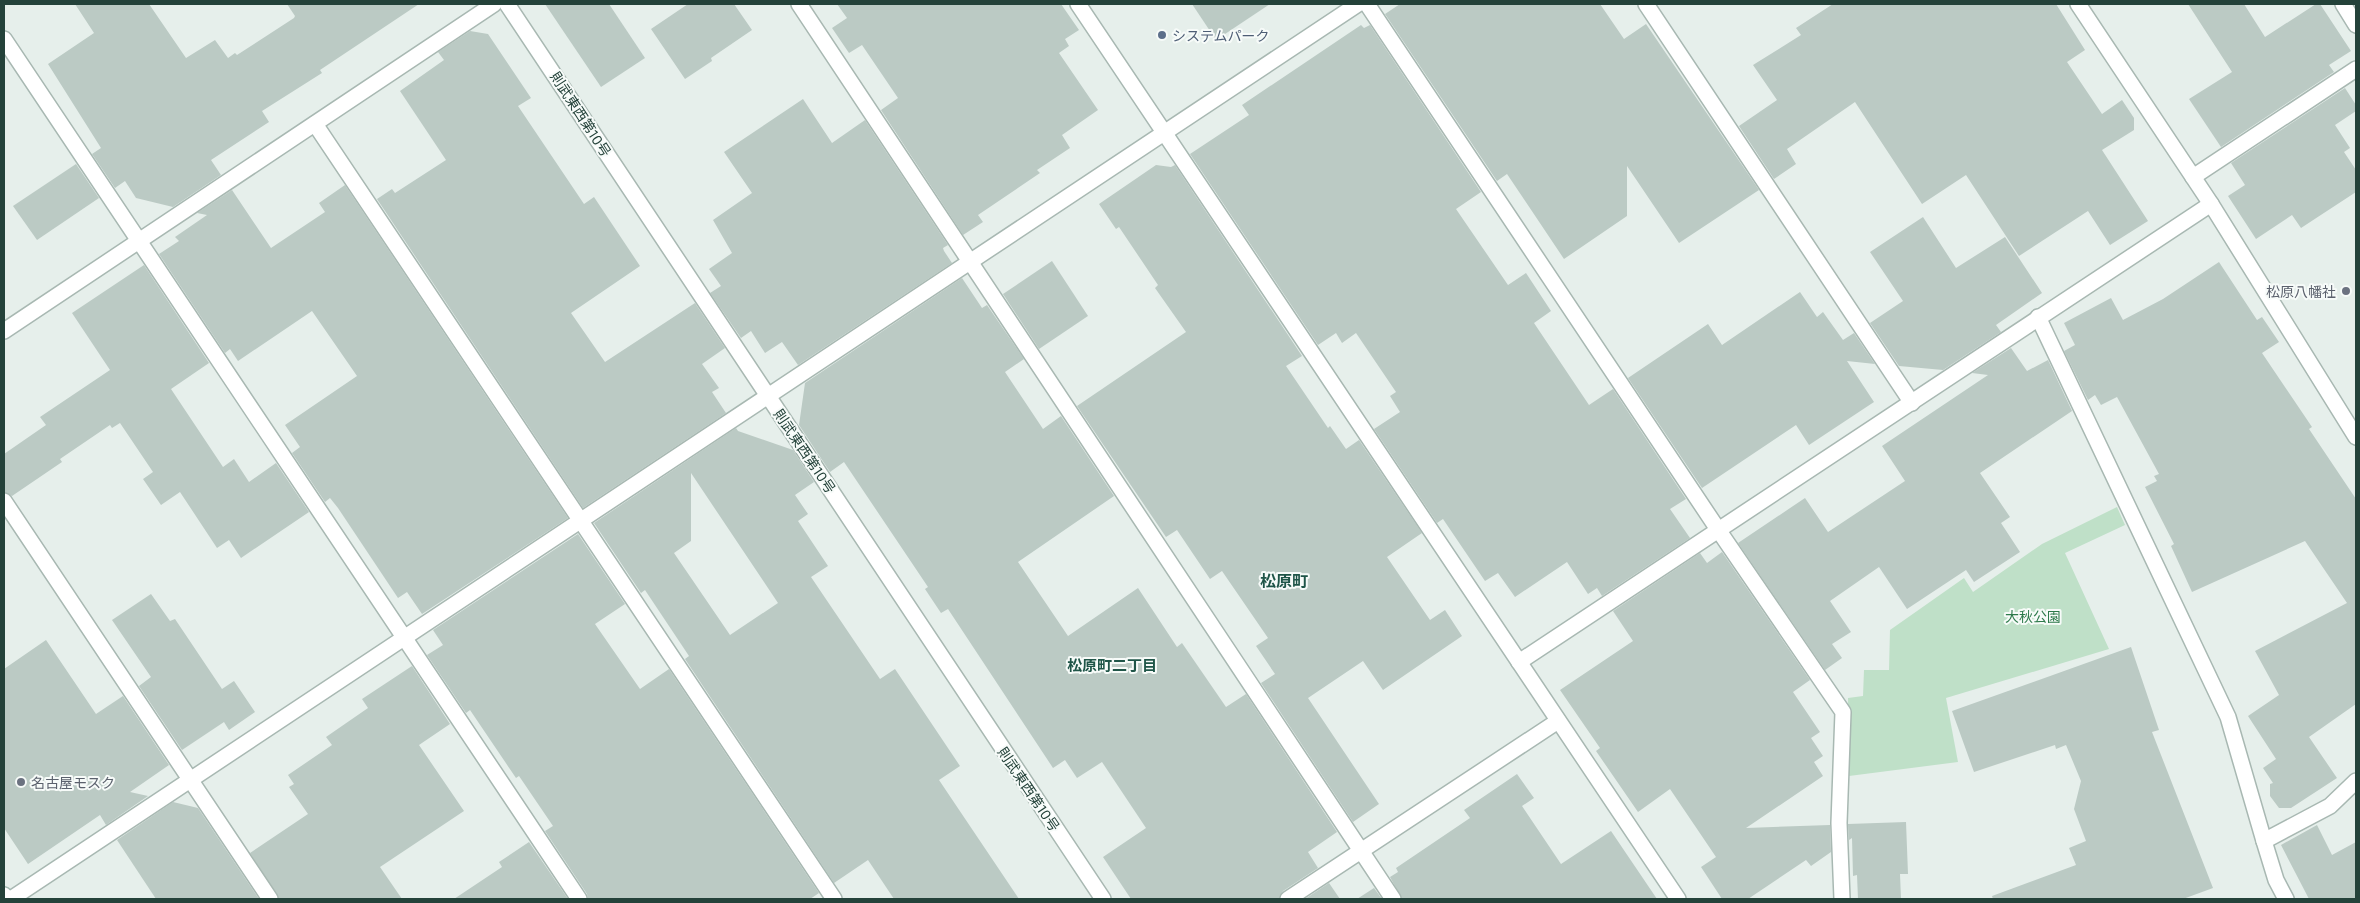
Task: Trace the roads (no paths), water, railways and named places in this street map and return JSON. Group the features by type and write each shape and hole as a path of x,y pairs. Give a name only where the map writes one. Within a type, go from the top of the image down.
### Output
{"street":[{"path":"4,331 494,4"},
{"name":"則武東西第10号","path":"507,4 1103,899"},
{"path":"799,4 1393,899"},
{"path":"1078,4 1678,899"},
{"path":"11,899 1358,4"},
{"path":"1367,4 1842,712 1839,823 1842,899"},
{"path":"1646,4 1912,403"},
{"path":"2078,4 2211,204 2356,437"},
{"path":"2342,4 2356,25"},
{"path":"4,39 579,899"},
{"path":"2193,177 2356,69"},
{"path":"315,124 834,899"},
{"path":"1519,662 2211,204"},
{"path":"2038,317 2228,717 2276,880 2286,899"},
{"path":"4,501 270,899"},
{"path":"1288,899 1558,721"},
{"path":"2264,841 2330,806 2356,781"},
{"path":"4,895 7,899"}],"place":[{"name":"システムパーク","path":"1162,35"},
{"name":"松原八幡社","path":"2346,291"},
{"name":"名古屋モスク","path":"21,782"}],"district":[{"name":"松原町","path":"1284,580"},
{"name":"松原町二丁目","path":"1112,665"}],"park label":[{"name":"大秋公園","path":"2033,616"}]}
